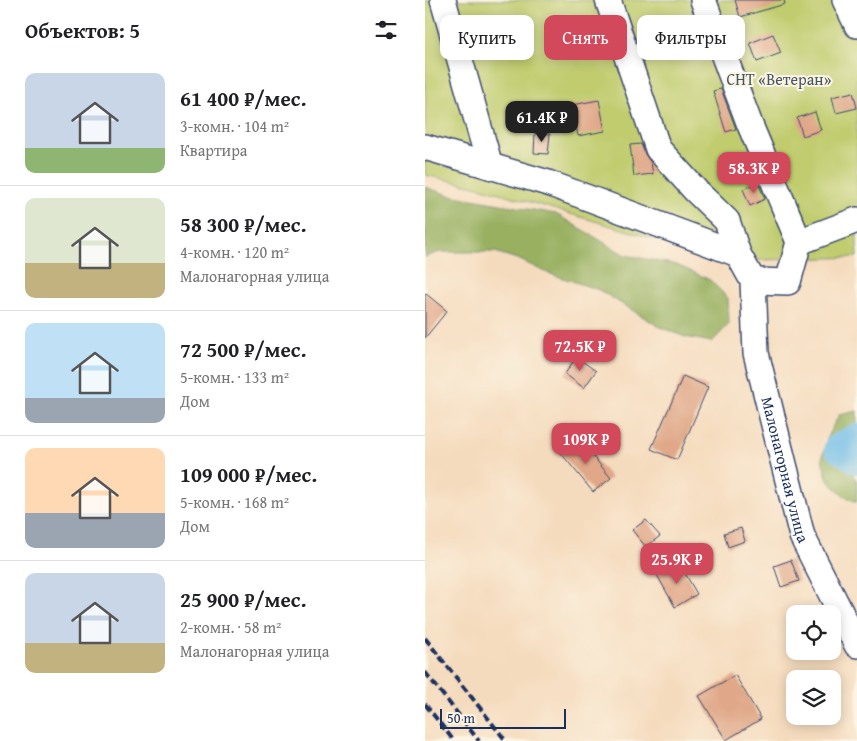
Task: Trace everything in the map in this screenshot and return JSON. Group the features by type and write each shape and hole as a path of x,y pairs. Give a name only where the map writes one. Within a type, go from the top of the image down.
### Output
{"street":[{"path":"443,0 490,166"},
{"path":"608,0 658,149 696,191 727,221 738,254 753,281 788,282 799,242 750,125 703,0"},
{"path":"845,0 857,25"},
{"path":"425,147 548,183 738,254"},
{"path":"799,242 857,220"},
{"name":"Малонагорная улица","path":"753,281 756,354 802,536 857,645"}],"green space":[{"name":"СНТ «Ветеран»","path":"425,0 857,0 857,257 730,261 479,187 425,175"},
{"path":"425,187 449,195 556,214 625,255 677,265 710,280 728,298 729,324 712,342 685,337 660,327 599,290 545,272 520,260 495,252 440,252 425,257"},
{"path":"857,411 857,457 847,464 857,481 857,502 845,497 828,481 822,459 828,435 839,415"}],"building":[{"path":"735,0 784,0 785,4 745,16 739,15"},
{"path":"773,34 781,53 757,62 750,43"},
{"path":"721,89 736,129 726,132 713,91"},
{"path":"853,92 857,108 836,113 832,97"},
{"path":"599,100 605,131 578,136 572,105"},
{"path":"815,112 821,130 803,136 797,118"},
{"path":"535,133 550,134 548,154 534,153"},
{"path":"641,144 651,163 653,174 634,176 630,145"},
{"path":"758,183 765,199 750,206 743,189"},
{"path":"425,293 447,311 425,338"},
{"path":"576,357 596,371 584,388 565,374"},
{"path":"683,376 708,387 677,460 651,449"},
{"path":"578,438 611,478 593,492 560,452"},
{"path":"646,520 660,536 646,547 632,530"},
{"path":"741,528 745,541 728,547 724,533"},
{"path":"791,560 799,581 781,587 774,566"},
{"path":"679,563 697,594 675,607 657,575"},
{"path":"735,675 761,719 726,740 699,696"}],"waterway":[{"path":"857,438 839,448 857,459"}],"railway":[{"path":"425,638 506,741"},
{"path":"425,672 479,741"},
{"path":"425,704 454,741"}]}
